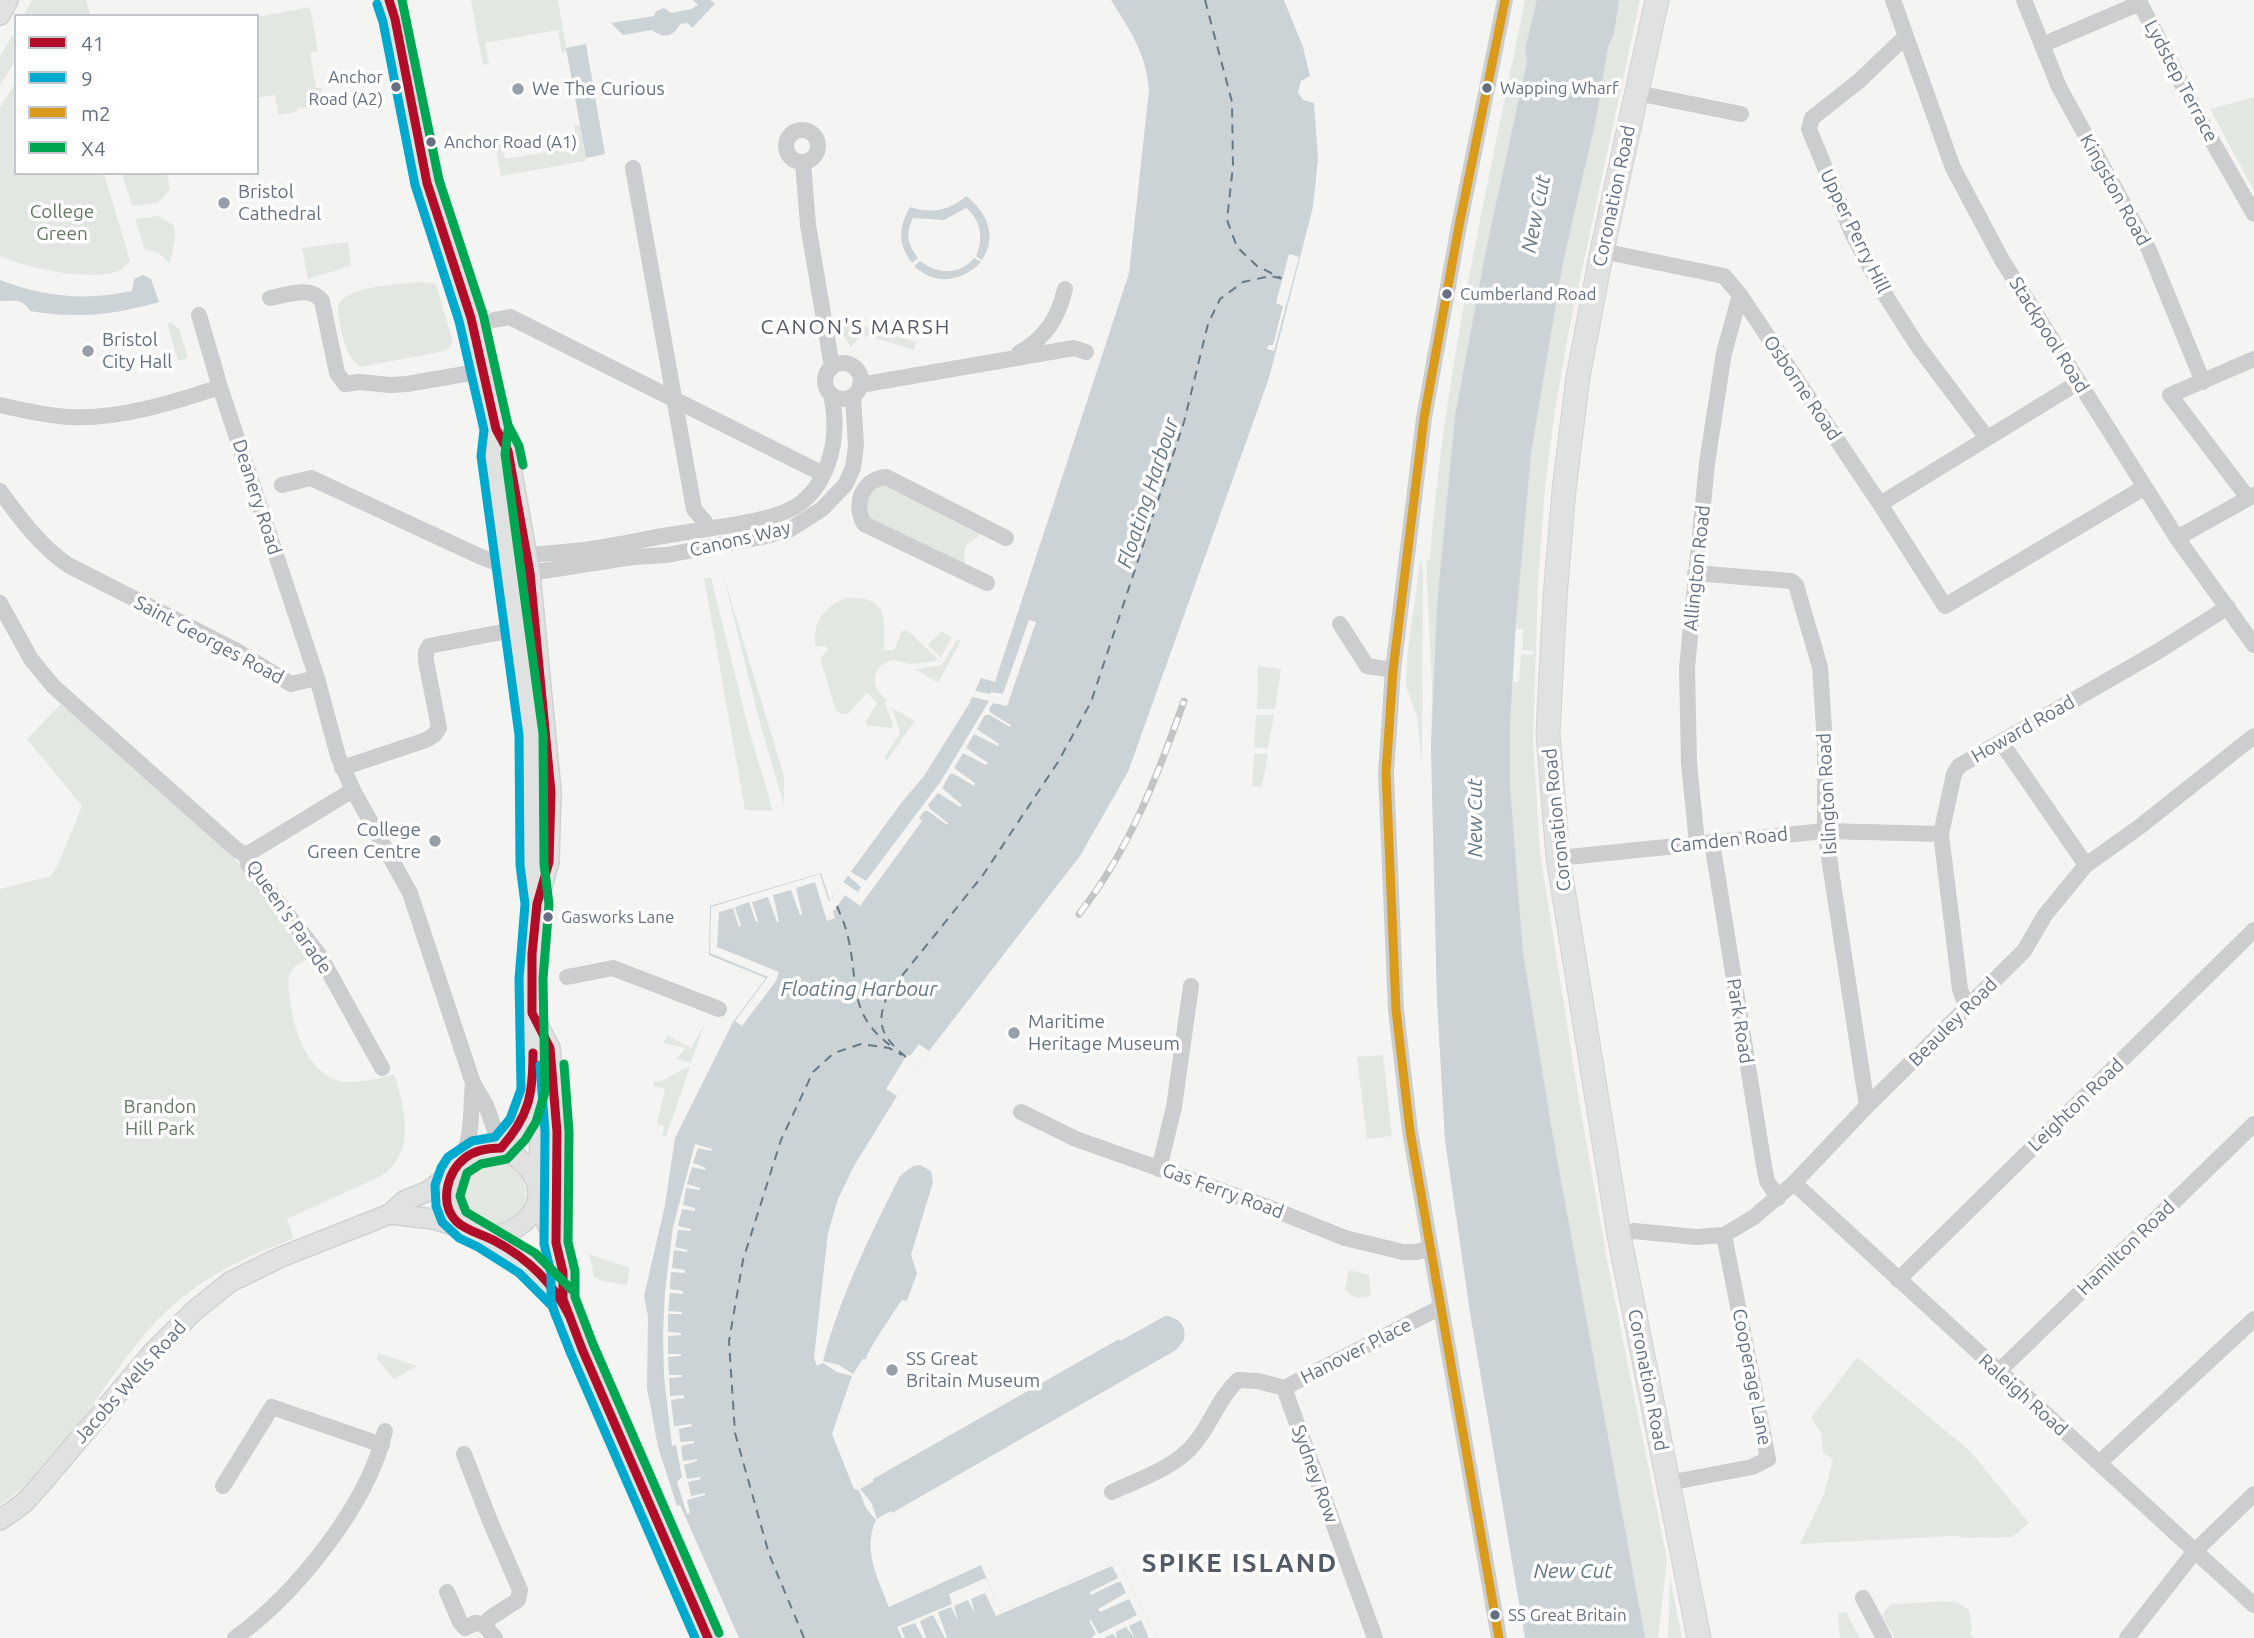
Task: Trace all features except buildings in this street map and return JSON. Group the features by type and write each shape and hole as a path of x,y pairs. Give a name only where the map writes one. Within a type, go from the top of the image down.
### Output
{"highway":[{"name":"Coronation Road","path":"1657,0 1602,251 1578,377 1564,490 1555,597 1548,734 1558,858 1619,1235 1699,1638"}],"main road":[{"path":"0,15 8,0"},
{"path":"388,0 395,19 427,183 471,318 496,429 493,454 551,792 549,862 537,904 532,954 533,1091 540,1126 539,1190 543,1215 556,1243 563,1272 563,1299 582,1349 708,1638"},
{"path":"513,563 531,734 532,865 537,904"},
{"path":"532,1013 550,1048 557,1132 556,1243"},
{"path":"501,1148 521,1125 533,1091"},
{"path":"475,1233 504,1234 533,1212 539,1190 528,1167 515,1155 501,1148 476,1152 455,1168 447,1188 448,1205 452,1215 475,1233 527,1262 563,1299"},
{"name":"Jacobs Wells Road","path":"0,1520 24,1503 153,1352 194,1311 224,1287 281,1257 390,1214 404,1201 428,1191 455,1168"},
{"name":"Jacobs Wells Road","path":"390,1214 433,1219 475,1233"}],"street":[{"path":"1499,1638 1409,1131 1396,1010 1386,773 1390,703 1388,664 1424,418 1459,226 1505,0"},
{"name":"Stackpool Road","path":"1894,0 1953,168 1977,216 2177,538 2254,645"},
{"name":"Kingston Road","path":"2024,0 2059,87 2149,250 2203,382"},
{"name":"Lydstep Terrace","path":"2042,46 2131,6 2141,5 2203,125 2254,214"},
{"name":"Upper Perry Hill","path":"1905,37 1859,81 1812,118 1809,129 1852,233 1882,290 1917,345 1987,438"},
{"path":"1637,93 1741,114"},
{"path":"803,162 808,225 828,336 837,365 849,364 857,384"},
{"path":"633,168 694,509 705,522"},
{"name":"Osborne Road","path":"1602,251 1724,276 1740,295 1880,504 1945,606 2145,487"},
{"path":"1011,358 1044,335 1056,316 1065,289"},
{"path":"270,298 303,292 318,296 337,373 345,384 407,384 482,371"},
{"name":"Allington Road","path":"1705,842 1689,763 1687,668 1707,463 1724,353 1740,295"},
{"name":"Deanery Road","path":"199,315 220,387 317,678"},
{"path":"494,320 510,317 817,471"},
{"path":"831,394 841,399 857,384 1074,348 1086,352"},
{"path":"2177,538 2251,497 2170,395 2254,359"},
{"name":"Canons Way","path":"513,563 738,524 781,513 802,500 814,488 831,460 835,431 831,394 826,377 837,365"},
{"path":"1880,504 2079,382"},
{"name":"Canons Way","path":"513,563 667,555 762,537 798,526 835,496 845,485 853,468 857,384"},
{"path":"0,405 71,417 97,416 169,404 220,387"},
{"path":"987,583 864,524 858,514 857,491 878,478 886,477 1006,538"},
{"path":"282,485 311,478 479,556 513,563"},
{"name":"Saint Georges Road","path":"1,494 39,541 68,565 237,651 291,684 317,678"},
{"name":"Islington Road","path":"1696,573 1791,581 1796,585 1820,667 1825,744 1825,831 1867,1106"},
{"name":"Queen's Parade","path":"0,603 22,645 41,673 237,850 246,855 248,864 320,956 382,1068"},
{"name":"Howard Road","path":"1967,1009 1960,989 1941,834 1954,774 1959,766 2157,652 2228,607"},
{"path":"1340,624 1367,666 1388,664"},
{"path":"342,768 434,735 439,728 426,661 429,646 518,629"},
{"path":"317,678 342,768 410,893 472,1083 486,1105 501,1148"},
{"name":"Beauley Road","path":"1619,1235 1634,1231 1697,1237 1724,1235 1754,1217 1794,1183 1867,1106 2024,951 2045,915 2087,865 2254,736"},
{"path":"2001,742 2087,865"},
{"path":"246,855 353,790"},
{"name":"Camden Road","path":"1558,858 1825,831 1941,834"},
{"name":"Park Road","path":"1705,842 1763,1166 1767,1181 1777,1198"},
{"name":"Leighton Road","path":"1898,1280 2254,930"},
{"path":"568,977 613,968 719,1009"},
{"path":"1159,1168 1174,1107 1191,986"},
{"path":"455,1168 467,1147 470,1135 472,1083"},
{"name":"Gas Ferry Road","path":"1021,1112 1076,1139 1265,1206 1345,1238 1402,1252 1417,1252 1430,1248"},
{"name":"Hamilton Road","path":"1998,1372 2254,1124"},
{"name":"Raleigh Road","path":"1794,1183 2254,1605"},
{"name":"Cooperage Lane","path":"1668,1483 1752,1467 1768,1459 1724,1235"},
{"name":"Hanover Place","path":"1111,1492 1179,1458 1194,1444 1211,1420 1223,1393 1238,1380 1258,1381 1284,1388 1439,1308"},
{"path":"2099,1463 2254,1319"},
{"name":"Sydney Row","path":"1284,1388 1375,1638"},
{"path":"223,1486 272,1407 383,1438 367,1479 332,1536 284,1596 235,1638"},
{"path":"447,1592 466,1633 475,1623 490,1631 490,1618 518,1600 520,1590 464,1454"},
{"path":"2127,1638 2195,1551 2254,1494"},
{"path":"1863,1598 1884,1638"}],"green space":[{"path":"32,0 86,0 90,14 24,14"},
{"path":"471,0 558,0 567,52 562,53 558,30 485,43 489,64 483,65"},
{"path":"1525,0 1551,0 1491,302 1525,1638 1470,1312 1445,1140 1437,1000 1432,687 1426,562 1430,559 1456,348"},
{"path":"1608,0 1640,0 1568,335 1554,418 1545,488 1538,585 1533,740 1540,852 1579,1100 1608,1265 1667,1559 1658,1638 1605,1638 1506,874 1503,585","holes":["1516,629 1523,629 1522,650 1533,651 1533,655 1521,655 1519,682 1513,682"]},
{"path":"310,7 318,51 310,53 316,88 321,88 322,94 312,96 314,109 299,108 296,112 278,115 275,95 259,98 259,17"},
{"path":"12,36 14,37 14,63 0,85 0,56"},
{"name":"College Green","path":"14,85 14,175 105,175 130,261 123,268 106,274 75,274 26,265 0,256 0,107"},
{"path":"2254,97 2254,191 2210,109"},
{"path":"574,125 580,125 586,161 501,176 494,139 500,138 505,159 577,147"},
{"path":"123,175 167,175 170,189 158,203 132,206"},
{"path":"159,216 174,226 175,239 170,263 158,253 145,249 135,219"},
{"path":"348,242 351,266 308,279 302,248"},
{"path":"419,282 436,284 453,342 448,349 440,352 360,367 349,354 344,340 338,312 340,302 354,292 365,289"},
{"path":"837,318 916,342 914,350 862,334 851,347 842,334"},
{"path":"171,322 179,329 188,358 178,361 167,323"},
{"path":"880,484 888,484 979,532 979,536 966,545 965,564 868,520 865,496"},
{"path":"1420,561 1423,576 1422,767 1417,717 1406,686 1407,657"},
{"path":"723,574 784,776 784,805 759,720"},
{"path":"711,577 747,723 773,811 745,810 704,578"},
{"path":"847,598 861,598 877,605 883,619 884,650 894,650 902,631 907,630 937,658 936,661 910,664 893,660 880,667 875,683 887,700 885,703 893,728 867,726 866,721 877,703 867,693 848,714 836,711 820,658 828,650 826,646 816,647 815,638 821,616 832,605"},
{"path":"941,631 952,637 941,658 928,645"},
{"path":"957,639 961,641 938,683 915,669 942,665"},
{"path":"1258,666 1281,670 1275,709 1257,709"},
{"name":"Brandon Hill Park","path":"61,704 171,797 230,853 278,912 311,957 293,968 289,980 292,1013 299,1037 310,1059 328,1076 339,1081 359,1082 394,1074 402,1101 405,1129 400,1155 381,1176 287,1219 294,1238 213,1276 160,1317 127,1356 59,1449 21,1489 0,1505 0,889 51,876 82,806 27,739"},
{"path":"892,708 915,721 887,760 884,758 900,733"},
{"path":"1256,715 1274,715 1268,748 1254,748"},
{"path":"1254,754 1268,754 1262,786 1252,787"},
{"path":"705,1023 691,1063 676,1059 686,1048 663,1043 668,1035 691,1048"},
{"path":"1383,1055 1392,1136 1367,1139 1357,1057"},
{"path":"688,1067 666,1137 662,1135 665,1126 657,1124 665,1089 653,1086 654,1081 659,1082"},
{"path":"492,1159 505,1162 516,1169 523,1180 526,1193 523,1206 516,1217 505,1224 492,1227 479,1224 468,1217 461,1206 458,1193 461,1180 468,1169 479,1162"},
{"path":"589,1254 630,1268 627,1285 594,1277"},
{"path":"1349,1270 1369,1275 1371,1296 1356,1297 1345,1289"},
{"path":"378,1353 417,1366 394,1379 377,1359"},
{"path":"1857,1357 1970,1451 2029,1523 2012,1537 1955,1536 1800,1544 1824,1494 1833,1460 1823,1452 1821,1432 1811,1418"},
{"path":"1670,1578 1682,1638 1668,1638"},
{"path":"1955,1601 1969,1610 1972,1631 1970,1634 1974,1638 1895,1638 1882,1615 1891,1604"},
{"path":"1846,1612 1860,1638 1840,1638 1838,1613"}],"water":[{"path":"693,0 710,0 715,4 692,28 688,23 680,24 675,32 668,35 660,35 652,30 623,35 611,23 654,16 656,11 664,8 671,13 691,9 698,5"},
{"name":"Floating Harbour","path":"1111,0 1284,0 1303,47 1310,76 1301,81 1298,92 1303,100 1314,103 1318,159 1313,207 1269,378 1128,772 1080,856 929,1051 897,1096 854,1166 838,1199 828,1233 814,1358 817,1366 823,1363 837,1372 852,1376 832,1434 854,1489 859,1490 866,1508 876,1520 872,1531 871,1553 876,1575 889,1607 981,1565 1000,1611 1114,1562 1121,1566 1157,1638 739,1638 680,1505 677,1506 658,1447 647,1388 648,1316 644,1296 665,1205 675,1138 733,1022 766,978 709,955 710,906 821,873 830,900 924,776 969,704 981,678 995,682 1129,273 1149,90 1141,53"},
{"name":"New Cut","path":"1537,0 1619,0 1596,119 1563,262 1531,453 1515,633 1510,787 1523,953 1553,1137 1645,1638 1525,1638 1470,1312 1445,1140 1437,1000 1431,748 1437,605 1455,416 1486,250 1527,62 1525,49"},
{"path":"586,44 605,154 586,158 566,48"},
{"path":"966,196 980,209 990,233 987,251 982,260 976,256 980,230 975,218 966,208 944,220 913,218 909,239 918,258 912,263 904,249 901,236 903,222 910,207 940,210"},
{"path":"974,258 981,262 974,269 948,279 931,277 914,266 920,261 934,269 948,271 962,268"},
{"path":"143,275 151,279 159,302 127,310 63,315 30,311 20,302 0,301 0,280 49,294 98,296 132,291 134,279"},
{"path":"920,1165 931,1171 933,1182 911,1255 917,1273 907,1301 902,1300 866,1359 863,1359 853,1374 839,1365 823,1361 830,1337 857,1267 900,1176 913,1166"},
{"path":"1165,1316 1174,1318 1183,1327 1184,1340 1176,1350 892,1513 891,1511 877,1519 871,1502 860,1489 874,1481 873,1479 1119,1339 1120,1341"}],"pier":[{"path":"1289,254 1299,257 1274,351 1267,349 1268,345 1273,345 1283,306 1276,303"},
{"path":"1029,620 1036,622 1007,706 993,703 989,709 1011,725 1010,727 990,715 985,715 977,729 999,744 998,746 974,734 966,748 988,763 986,765 963,753 954,768 975,783 974,786 950,774 942,788 962,805 960,807 938,793 928,805 948,823 947,825 924,811 919,818 922,821 860,906 845,895 833,912 835,918 827,921 815,882 796,888 802,914 800,915 791,890 773,895 779,921 777,922 768,897 752,902 758,921 756,922 749,902 735,907 741,926 739,927 733,908 719,912 717,947 779,972 776,981 742,1026 735,1021 768,977 710,953 711,907 820,874 829,902 843,882 858,892 861,887 845,873 848,870 866,881 941,781 989,701 969,696 971,690 1003,694"},
{"path":"919,1044 929,1051 897,1096 886,1089 907,1055 910,1056"},
{"path":"695,1144 712,1149 698,1148 693,1163 706,1168 692,1167 687,1184 700,1190 686,1188 683,1205 695,1208 695,1211 682,1209 678,1226 691,1231 678,1230 675,1247 688,1250 674,1250 672,1268 685,1270 685,1273 671,1272 670,1289 683,1291 683,1294 670,1293 668,1311 682,1312 668,1314 668,1332 681,1333 668,1336 668,1354 681,1354 668,1357 669,1375 682,1375 669,1378 670,1396 684,1395 684,1398 671,1400 674,1426 692,1426 679,1429 680,1442 694,1441 681,1446 683,1461 697,1459 684,1465 687,1479 701,1479 688,1482 691,1496 705,1493 687,1500 690,1513 687,1514 677,1482 682,1477 676,1445 672,1446 664,1377 663,1334 673,1227"},
{"path":"1114,1562 1121,1566 1157,1638 1149,1638 1141,1620 1129,1626 1135,1638 1126,1627 1116,1632 1117,1638 1112,1634 1104,1638 1091,1638 1096,1634 1089,1621 1091,1620 1099,1634 1137,1615 1129,1599 1100,1612 1098,1609 1126,1593 1121,1582 1118,1582 1091,1595 1090,1592 1118,1577 1112,1566 996,1616 985,1593 971,1599 975,1614 968,1600 954,1606 958,1621 951,1607 938,1612 947,1637 945,1638 933,1615 920,1621 926,1638 923,1638 915,1623 901,1628 905,1638 902,1638 897,1627 952,1604 949,1594 986,1578 1000,1611"}],"ferry route":[{"path":"1205,0 1232,102 1233,166 1227,220 1237,247 1257,266 1281,278"},
{"path":"906,1057 890,1042 882,1028 882,1012 889,992 983,875 1058,762 1091,702 1184,422 1208,324 1220,299 1243,282 1270,276 1284,279"},
{"path":"837,906 848,937 861,1009 867,1022 891,1046"},
{"path":"804,1638 769,1554 735,1433 729,1341 743,1260 781,1140 813,1072 834,1053 861,1044 889,1048 902,1055"}],"railway":[{"path":"1079,914 1113,865 1140,812 1184,701"}],"transit line":[{"name":"41","path":"389,0 427,183 471,318 496,429 508,451 530,573 551,792 549,862 537,904 532,954 532,1013 550,1048 557,1132 556,1243 563,1272 563,1299 582,1349 708,1638"},
{"name":"X4","path":"402,0 439,180 483,314 508,425 519,446 523,465"},
{"name":"m2","path":"1499,1638 1410,1131 1396,1010 1386,773 1393,670 1424,418 1459,226 1505,0"},
{"name":"9","path":"377,4 383,22 415,185 459,321 484,430 481,456 519,735 520,865 525,904 519,979 521,1089 510,1119 495,1137 472,1141 448,1157 435,1185 436,1206 442,1222 459,1238 519,1273 552,1306 695,1638"},
{"name":"X4","path":"508,430 505,454 543,734 544,864 549,904 543,979 545,1092 536,1122 525,1140 507,1159 481,1164 467,1173 460,1196 466,1212 535,1253 572,1290"},
{"name":"41","path":"501,1148 518,1126 527,1104 532,1081 533,1053"},
{"name":"X4","path":"564,1064 569,1132 568,1242 575,1271 575,1297 719,1633"},
{"name":"9","path":"540,1065 545,1132 544,1244 551,1273 551,1300 556,1317"},
{"name":"41","path":"501,1148 477,1151 459,1164 447,1188 451,1214 464,1227 495,1241 529,1264 548,1283 570,1317"}],"place":[{"name":"Anchor Road (A2)","path":"396,87"},
{"name":"Wapping Wharf","path":"1487,88"},
{"name":"We The Curious","path":"518,89"},
{"name":"Anchor Road (A1)","path":"431,142"},
{"name":"Bristol Cathedral","path":"224,203"},
{"name":"Cumberland Road","path":"1447,294"},
{"name":"Bristol City Hall","path":"88,351"},
{"name":"College Green Centre","path":"435,841"},
{"name":"Gasworks Lane","path":"548,917"},
{"name":"Maritime Heritage Museum","path":"1014,1033"},
{"name":"SS Great Britain Museum","path":"892,1370"},
{"name":"SS Great Britain","path":"1495,1615"}],"district":[{"name":"CANON'S MARSH","path":"856,327"},
{"name":"SPIKE ISLAND","path":"1240,1563"}]}
